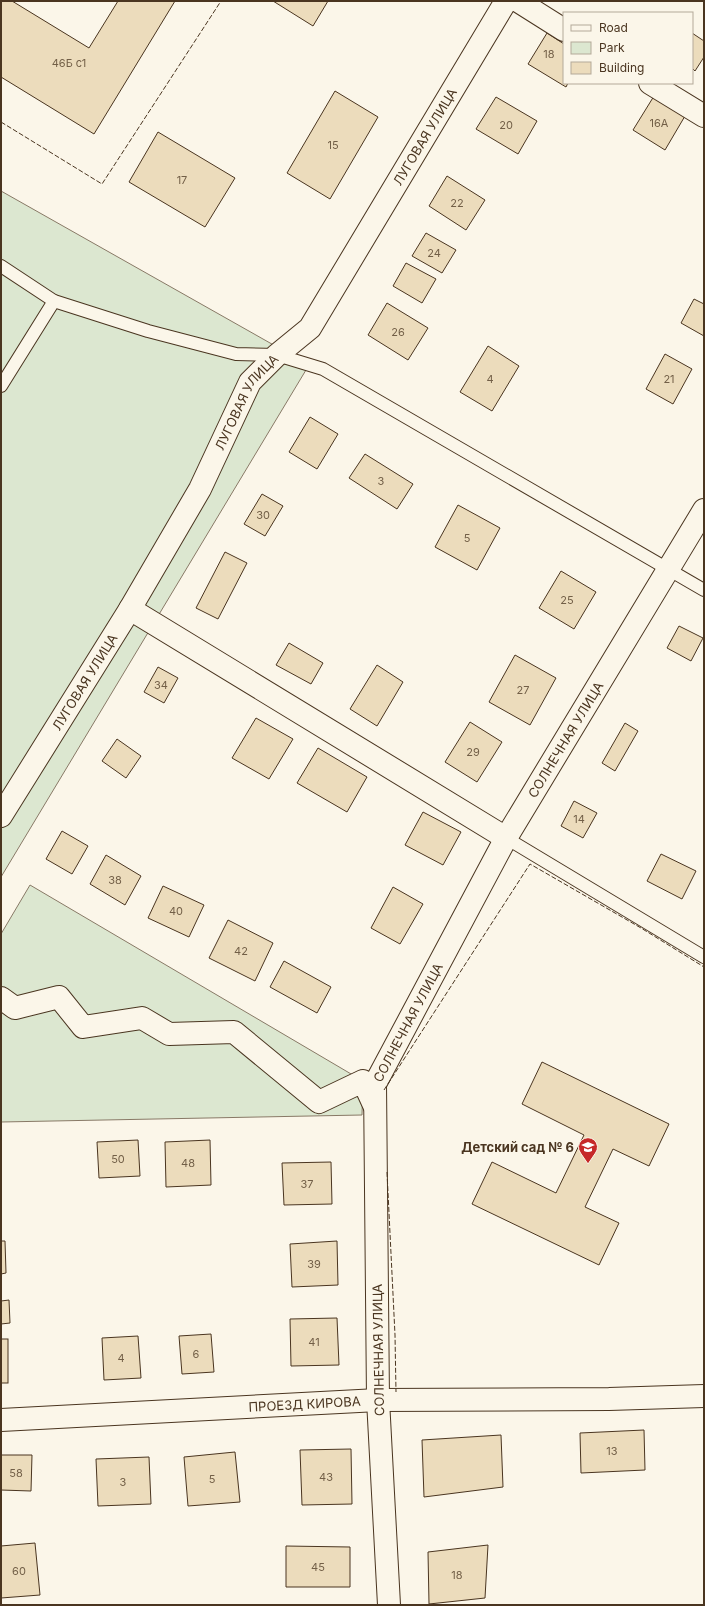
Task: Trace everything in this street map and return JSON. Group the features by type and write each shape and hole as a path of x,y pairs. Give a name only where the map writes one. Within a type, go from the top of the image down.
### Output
{"street":[{"name":"ЛУГОВАЯ УЛИЦА","path":"1,816 130,608 200,489 250,382 277,355 310,328 506,1"},
{"path":"518,1 563,29"},
{"path":"652,84 704,116"},
{"name":"СОЛНЕЧНАЯ УЛИЦА","path":"389,1605 378,1400 375,1084 506,838 704,510"},
{"path":"130,608 506,838"},
{"path":"1,998 15,1008 59,997 83,1027 142,1018 169,1034 234,1032 319,1102 363,1081 376,1110"},
{"name":"ПРОЕЗД КИРОВА","path":"1,1420 378,1400 610,1399 704,1396"}],"lane":[{"path":"1,266 54,301 148,330 236,354 277,355 323,369 704,590"},
{"path":"2,383 54,301"},
{"path":"506,838 704,957"}],"green space":[{"path":"1,191 309,365 1,877"},
{"path":"30,885 363,1081 362,1115 1,1122 1,934"}],"building":[{"path":"1,1 12,1 89,48 118,1 175,1 94,134 1,77"},
{"path":"273,1 328,1 313,26"},
{"path":"547,33 563,43 563,84 568,84 566,87 528,64"},
{"path":"693,34 704,41 704,57 695,71 693,69"},
{"path":"335,91 378,117 330,199 287,173"},
{"path":"654,96 685,116 665,150 633,130"},
{"path":"496,97 537,121 518,154 476,129"},
{"path":"158,132 235,178 205,227 129,182"},
{"path":"447,176 485,200 466,230 429,206"},
{"path":"426,233 456,250 442,273 412,256"},
{"path":"406,263 436,279 422,303 393,286"},
{"path":"694,299 704,304 704,336 681,323"},
{"path":"387,303 428,328 408,360 368,335"},
{"path":"488,346 519,366 492,411 460,392"},
{"path":"665,354 692,369 673,404 646,389"},
{"path":"310,417 338,434 317,469 289,452"},
{"path":"365,454 413,484 397,509 349,478"},
{"path":"262,494 283,506 265,536 244,524"},
{"path":"458,505 500,528 477,570 435,547"},
{"path":"225,552 247,563 218,619 196,608"},
{"path":"561,571 596,592 574,629 539,608"},
{"path":"679,626 703,638 691,661 667,648"},
{"path":"289,643 323,663 311,684 276,665"},
{"path":"515,655 556,678 530,725 489,702"},
{"path":"377,665 403,682 377,726 350,709"},
{"path":"158,667 178,678 164,703 144,692"},
{"path":"256,718 293,739 269,779 232,758"},
{"path":"470,722 502,742 477,782 445,762"},
{"path":"625,723 638,731 615,771 602,763"},
{"path":"117,739 141,756 126,778 102,761"},
{"path":"318,748 367,777 347,812 297,783"},
{"path":"574,801 597,813 583,838 561,826"},
{"path":"423,812 461,832 443,865 405,845"},
{"path":"62,831 88,846 72,874 46,859"},
{"path":"661,854 696,871 682,899 647,881"},
{"path":"106,855 141,876 125,905 90,884"},
{"path":"163,886 204,905 189,937 148,918"},
{"path":"393,887 423,904 400,944 371,928"},
{"path":"228,920 273,943 255,981 209,958"},
{"path":"284,961 331,987 317,1013 270,987"},
{"name":"Детский сад № 6","path":"542,1062 669,1124 649,1166 613,1149 585,1207 619,1223 599,1265 472,1204 492,1162 556,1193 584,1135 522,1104"},
{"path":"138,1140 140,1176 99,1178 97,1142"},
{"path":"210,1140 211,1185 166,1187 165,1142"},
{"path":"331,1162 332,1204 284,1205 282,1163"},
{"path":"1,1241 5,1241 6,1273 1,1274"},
{"path":"337,1241 338,1285 292,1287 290,1244"},
{"path":"9,1300 10,1323 1,1324 1,1301"},
{"path":"337,1318 339,1365 291,1366 290,1319"},
{"path":"211,1334 214,1372 182,1374 179,1336"},
{"path":"138,1336 141,1378 104,1380 102,1338"},
{"path":"1,1339 8,1339 8,1383 1,1383"},
{"path":"644,1430 645,1470 581,1473 580,1433"},
{"path":"501,1435 503,1487 424,1497 422,1440"},
{"path":"351,1449 352,1504 302,1505 300,1450"},
{"path":"235,1452 240,1502 188,1506 184,1457"},
{"path":"1,1455 32,1455 31,1491 1,1490"},
{"path":"149,1457 151,1504 98,1506 96,1459"},
{"path":"35,1543 40,1595 1,1598 1,1546"},
{"path":"488,1545 485,1598 429,1604 428,1552"},
{"path":"286,1546 350,1547 350,1587 286,1587"}],"fence":[{"path":"1,122 102,184 221,1"},
{"path":"384,1090 530,864 641,928 704,967"},
{"path":"387,1172 395,1335 396,1392"}],"place":[{"name":"Детский сад № 6","path":"588,1164"}]}
